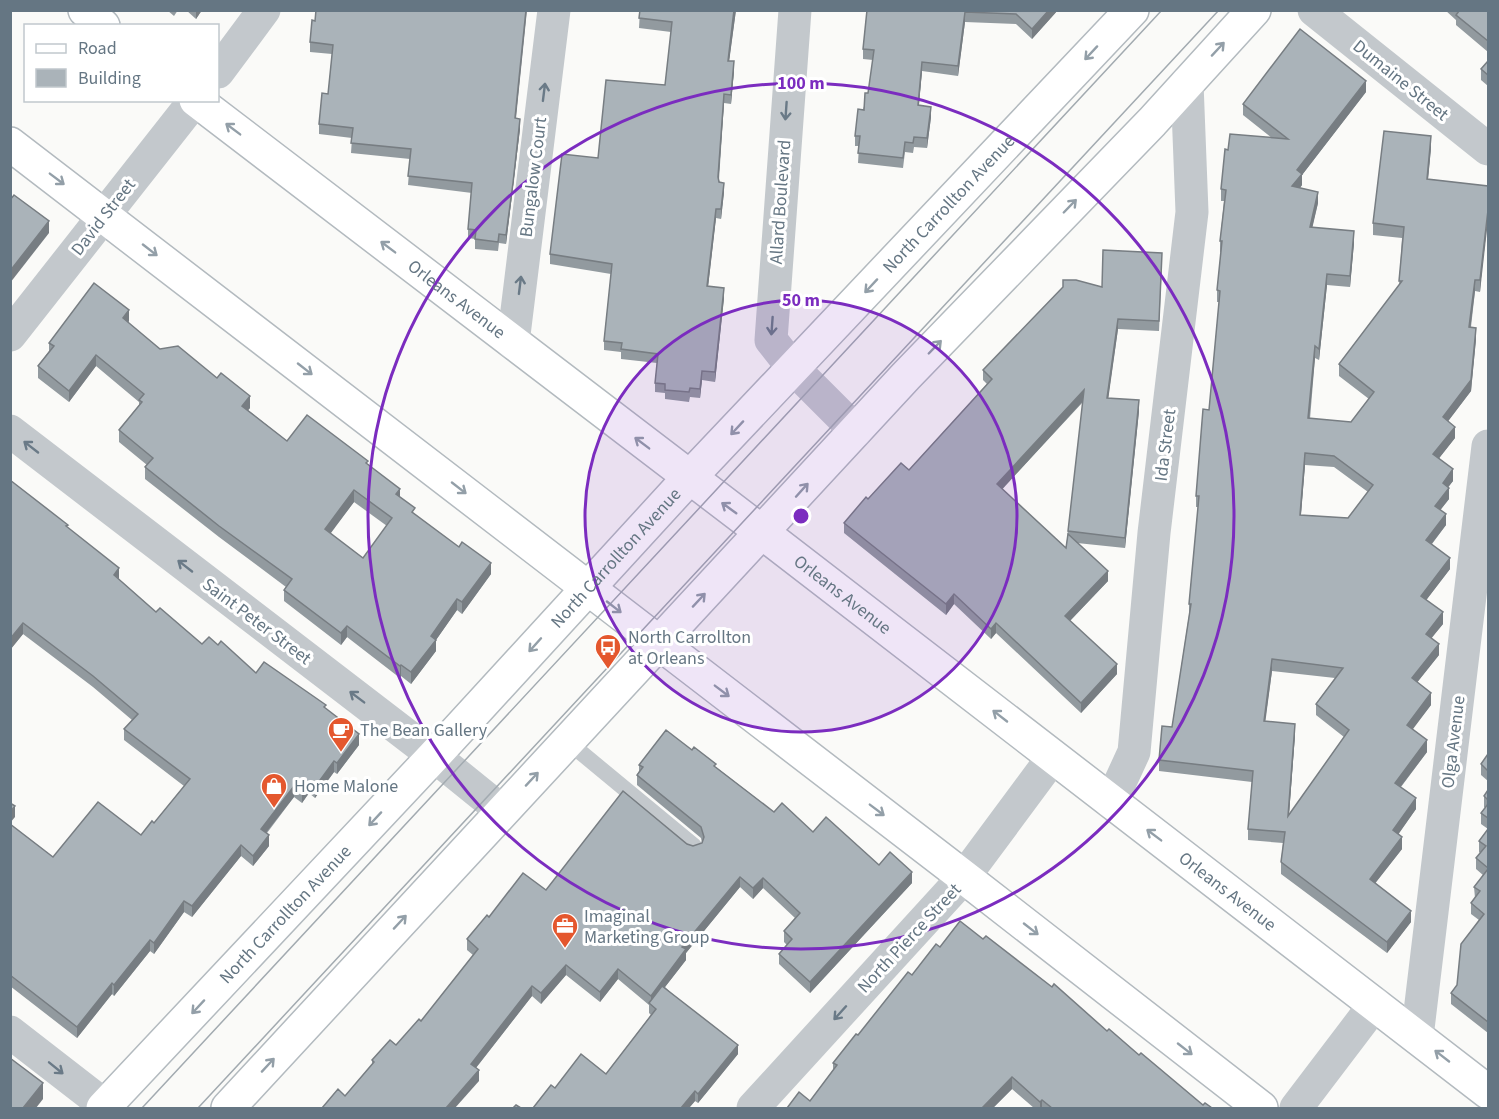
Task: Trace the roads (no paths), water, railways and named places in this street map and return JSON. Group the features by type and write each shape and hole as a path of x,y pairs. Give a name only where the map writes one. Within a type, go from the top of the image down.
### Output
{"street":[{"path":"85,10 101,24"},
{"path":"219,71 264,10"},
{"name":"Bungalow Court","path":"513,343 554,10"},
{"name":"Allard Boulevard","path":"795,10 771,340 793,368 856,431"},
{"name":"North Carrollton Avenue","path":"106,1108 689,478 1131,10"},
{"path":"228,1108 856,431 1254,10"},
{"name":"Dumaine Street","path":"1314,10 1488,149"},
{"name":"Ida Street","path":"1111,802 1134,752 1154,532 1192,212 1187,82"},
{"name":"David Street","path":"10,334 194,102"},
{"name":"Orleans Avenue","path":"199,102 763,533 1488,1092"},
{"path":"10,144 104,214 1261,1108"},
{"name":"Saint Peter Street","path":"10,431 434,756 502,811"},
{"name":"Olga Avenue","path":"1417,1037 1488,446"},
{"name":"North Pierce Street","path":"753,1108 964,877 1053,758"},
{"path":"1296,1108 1374,1004"},
{"path":"10,1032 106,1108"}],"lane":[{"path":"567,741 694,846"}],"tram line":[{"path":"142,1108 1162,10"},
{"path":"198,1108 1219,10"}],"place":[{"name":"North Carrollton at Orleans","path":"608,670"},
{"name":"The Bean Gallery","path":"341,753"},
{"name":"Home Malone","path":"274,809"},
{"name":"Imaginal Marketing Group","path":"565,949"}]}
